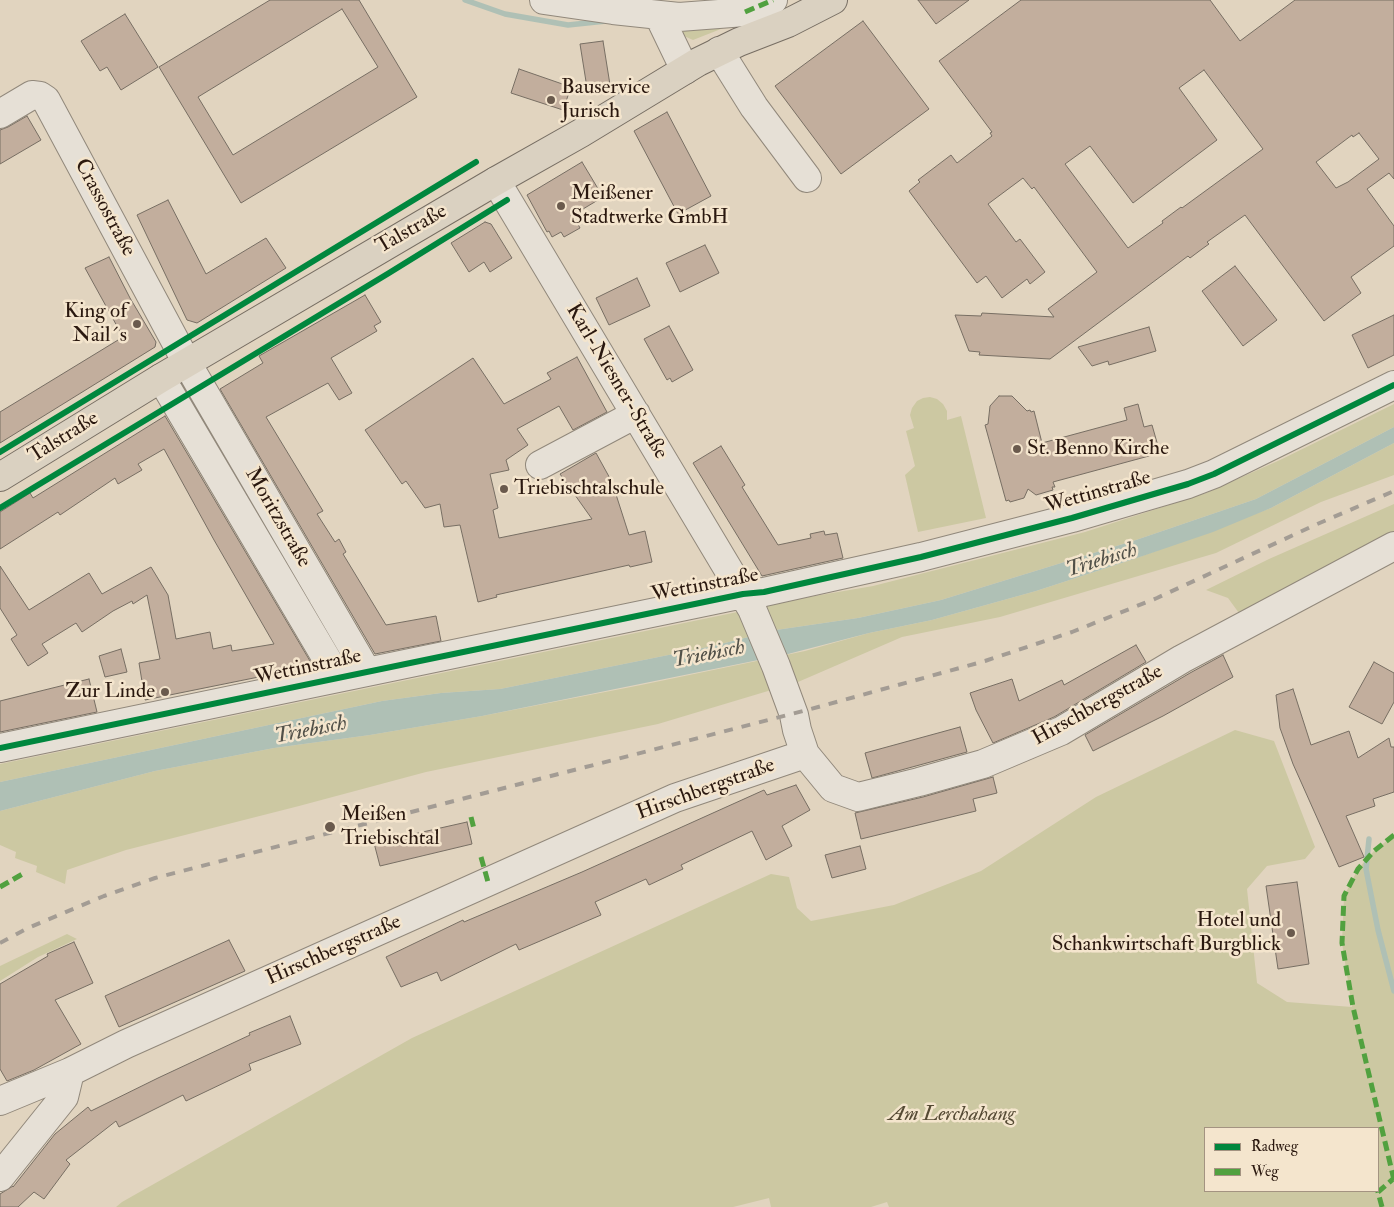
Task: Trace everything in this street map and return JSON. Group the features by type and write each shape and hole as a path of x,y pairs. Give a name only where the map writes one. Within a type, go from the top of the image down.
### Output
{"main road":[{"name":"Talstraße","path":"0,477 161,378 581,133 685,70 719,51 788,23 833,0"}],"street":[{"path":"544,0 678,17 745,12 773,0"},
{"path":"659,16 685,70"},
{"path":"719,51 754,107 807,178"},
{"name":"Crassostraße","path":"0,114 32,95 40,96 46,100 187,363"},
{"name":"Karl-Niesner-Straße","path":"496,181 748,602 776,666 794,715 805,754"},
{"name":"Moritzstraße","path":"187,363 367,672"},
{"name":"Moritzstraße","path":"161,378 338,678"},
{"name":"Wettinstraße","path":"0,748 367,672 748,602 764,592 921,557 1072,518 1188,484 1214,474 1394,385"},
{"path":"540,465 636,414"},
{"name":"Hirschbergstraße","path":"0,1101 70,1072 126,1044 674,798 805,754 833,788 858,797 983,764 1061,731 1182,659 1394,546"},
{"path":"0,1176 64,1096 70,1072"}],"green space":[{"path":"736,23 693,40 684,36 679,31 679,25"},
{"path":"930,397 937,399 943,404 947,411 947,420 961,416 986,518 918,532 905,475 915,466 906,431 914,428 910,415 912,408 917,401"},
{"path":"1394,404 1394,427 1256,499 1136,540 941,600 858,618 776,630 713,646 500,689 441,693 382,701 0,782 0,764 752,609 768,604 873,586 1085,532 1206,493 1280,460"},
{"path":"1394,443 1394,475 1321,502 1216,553 1000,617 902,637 798,682 658,724 426,772 126,850 67,870 65,884 36,872 37,866 15,858 16,852 0,845 0,811 155,771 274,748 370,735 482,716 641,685 805,651 869,633 932,620 1036,591 1134,559 1271,508"},
{"path":"1394,504 1394,546 1247,624 1228,598 1206,590 1269,559"},
{"name":"Am Lerchahang","path":"1235,730 1274,741 1315,847 1305,859 1267,866 1247,889 1257,983 1287,1002 1352,1007 1342,943 1344,896 1358,869 1374,851 1394,835 1394,1207 889,1207 887,1202 871,1207 771,1207 769,1198 733,1207 116,1207 412,1038 771,874 789,877 797,908 811,921 894,905 981,871 1096,797"},
{"path":"67,934 77,939 38,957 0,981 0,966"}],"water":[{"name":"Triebisch","path":"1394,427 1394,443 1271,508 1213,532 1134,559 1036,591 932,620 869,633 788,654 482,716 370,735 274,748 155,771 0,811 0,782 382,701 441,693 500,689 713,646 776,630 858,618 941,600 1136,540 1256,499"}],"building":[{"path":"270,0 359,0 417,97 241,203 159,67","holes":["342,9 378,67 233,155 198,97"]},
{"path":"918,0 969,0 936,24"},
{"path":"1021,0 1210,0 1240,41 1295,0 1394,0 1394,179 1389,173 1367,189 1394,226 1394,246 1351,277 1361,293 1324,321 1245,215 1207,242 1209,244 1190,258 1188,256 1050,359 979,355 980,352 969,351 955,315 981,316 982,313 1054,317 1048,309 1097,272 1034,187 1032,189 1023,178 988,204 1016,242 1020,239 1045,272 1030,284 1027,279 1002,298 986,276 977,283 909,191 920,182 918,180 951,155 957,163 992,136 990,133 992,132 939,61","holes":["1204,70 1263,149 1181,207 1162,221 1163,223 1128,248 1065,164 1090,146 1133,203 1217,140 1179,88","1359,133 1379,159 1348,182 1336,188 1316,162 1352,135 1353,137"]},
{"path":"125,14 158,67 121,90 107,67 100,71 81,41"},
{"path":"863,21 929,109 841,174 775,86"},
{"path":"603,41 611,91 588,94 580,44"},
{"path":"519,69 571,87 563,110 511,93"},
{"path":"667,112 711,196 678,214 634,131"},
{"path":"27,116 41,140 0,164 0,130"},
{"name":"Meißener Stadtwerke GmbH","path":"582,162 603,197 573,215 580,228 564,237 561,232 552,237 549,231 547,232 527,195"},
{"path":"168,200 206,274 266,238 286,268 197,323 187,320 137,215"},
{"path":"485,222 491,224 512,258 490,272 484,262 469,272 451,243"},
{"path":"705,245 719,273 680,292 666,263"},
{"path":"109,257 156,342 155,347 0,443 0,412 123,337 85,268"},
{"path":"1235,266 1277,320 1243,346 1202,291"},
{"path":"637,278 650,306 609,325 596,298"},
{"path":"365,295 381,322 374,326 377,331 331,358 352,393 339,400 328,383 266,417 323,511 317,514 335,542 339,539 346,552 343,554 386,625 436,616 441,641 375,654 220,389 263,363 259,356"},
{"path":"1394,315 1394,355 1368,368 1352,335"},
{"path":"669,326 693,370 672,382 670,378 667,380 644,339"},
{"path":"1149,327 1156,351 1109,365 1108,361 1092,366 1078,347"},
{"path":"577,357 607,412 573,430 559,406 517,429 528,445 506,460 509,470 490,474 498,508 493,510 499,538 592,519 560,474 596,453 612,482 629,535 645,531 652,562 630,567 629,565 496,595 497,597 478,602 460,525 444,527 440,504 425,508 406,481 402,484 365,430 473,358 504,404 551,379 547,373"},
{"path":"999,396 1012,396 1027,411 1034,411 1042,443 1127,420 1124,408 1138,404 1144,427 1152,425 1160,453 1053,482 1055,487 1052,487 1053,490 1036,495 1028,489 1024,498 1010,502 1009,500 1006,501 985,425 988,424 990,406"},
{"path":"165,416 313,666 145,700 139,663 160,659 147,595 133,604 132,601 113,611 82,632 76,623 42,644 48,653 28,666 11,639 17,635 0,608 0,566 29,610 89,573 102,594 151,567 168,595 176,639 210,632 213,649 231,645 232,651 274,644 164,449 138,464 142,470 118,484 115,478 60,515 58,512 0,549 0,512 30,493 33,498"},
{"path":"721,446 745,485 742,487 778,545 811,538 810,534 824,531 825,535 837,533 843,558 762,576 693,463"},
{"path":"1136,645 1146,662 1054,717 993,743 976,710 970,693 1012,679 1019,701 1062,680 1064,685"},
{"path":"121,649 127,672 105,677 99,656"},
{"path":"1223,655 1233,677 1163,716 1093,751 1085,735"},
{"path":"1374,662 1394,673 1394,702 1382,724 1349,707"},
{"path":"89,679 97,712 0,732 0,701"},
{"path":"1293,689 1311,745 1349,731 1358,758 1389,738 1391,747 1394,747 1394,792 1373,799 1375,806 1346,816 1364,857 1339,867 1293,764 1280,728 1276,695"},
{"path":"960,727 967,752 872,778 865,753"},
{"path":"993,777 997,793 973,799 976,811 861,839 855,813 923,797"},
{"path":"796,785 810,810 782,826 792,846 766,860 752,831 681,865 683,869 649,885 646,879 595,902 601,915 519,950 516,944 441,981 437,972 401,987 386,957 463,920 464,922 582,872 764,790 767,795"},
{"path":"467,822 472,844 380,866 374,843"},
{"path":"860,846 866,869 832,878 825,855"},
{"path":"1297,882 1309,964 1278,969 1266,886"},
{"path":"229,940 245,971 119,1027 105,996"},
{"path":"74,942 93,983 55,1000 81,1044 34,1070 7,1081 0,1069 0,984 48,956 47,954"},
{"path":"290,1016 301,1044 249,1064 251,1070 186,1101 183,1095 119,1127 116,1121 66,1160 70,1164 44,1199 34,1192 18,1207 0,1207 0,1194 13,1187 55,1134 88,1107 91,1111 250,1035 249,1033"}],"waterway":[{"path":"465,0 505,14 568,25 606,21"},
{"path":"1369,839 1366,869 1378,930 1394,991"}],"railway":[{"path":"0,943 28,928 104,896 155,878 811,709 985,661 1072,632 1157,598 1315,525 1394,491"}],"marked path":[{"path":"745,12 773,0"},
{"path":"471,817 474,829"},
{"path":"1394,835 1374,851 1358,869 1344,896 1342,943 1353,1007 1394,1180"},
{"path":"481,857 488,882"},
{"path":"0,887 26,872"},
{"path":"1379,1191 1393,1179"},
{"path":"1378,1192 1382,1207"}],"cycle path":[{"path":"0,452 476,162"},
{"path":"0,508 507,200"},
{"path":"0,748 743,594 764,592 921,557 1072,518 1188,484 1214,474 1394,385"}],"place":[{"name":"Bauservice Jurisch","path":"551,100"},
{"name":"Meißener Stadtwerke GmbH","path":"561,206"},
{"name":"King of Nail´s","path":"137,324"},
{"name":"St. Benno Kirche","path":"1017,449"},
{"name":"Triebischtalschule","path":"504,489"},
{"name":"Zur Linde","path":"165,692"},
{"name":"Meißen Triebischtal","path":"330,827"},
{"name":"Hotel und Schankwirtschaft Burgblick","path":"1291,933"}]}
